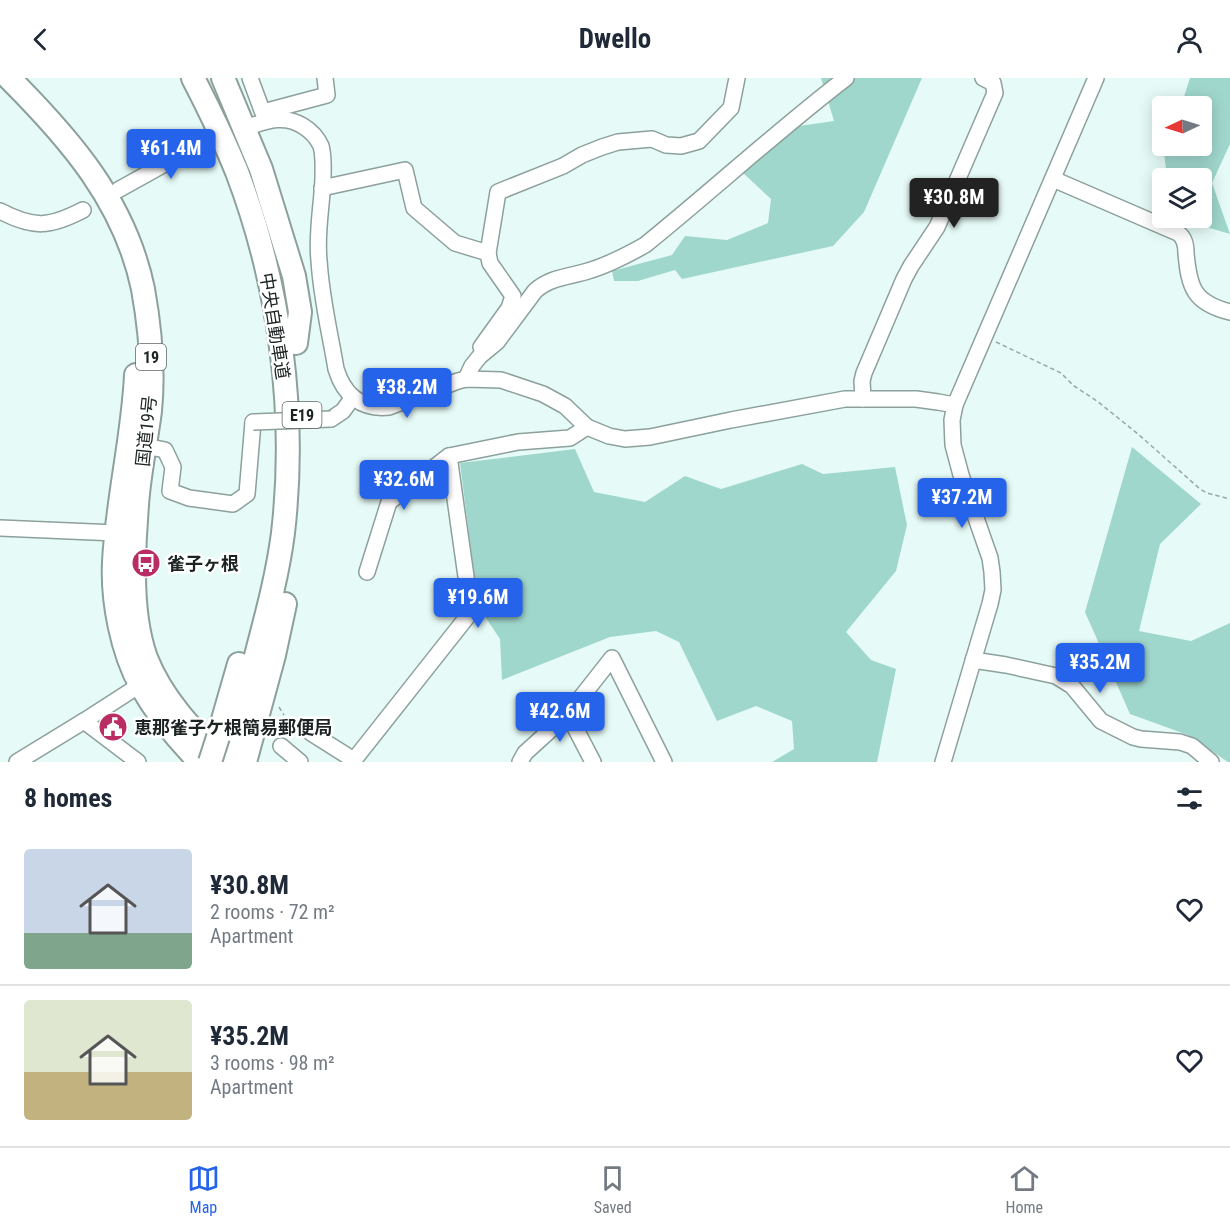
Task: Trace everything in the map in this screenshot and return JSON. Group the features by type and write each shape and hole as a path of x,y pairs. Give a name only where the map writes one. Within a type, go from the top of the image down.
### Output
{"highway":[{"name":"国道19号","path":"9,78 45,114 89,167 123,227 142,287 151,363 150,408 137,503 134,591 136,620 146,657 147,680"},
{"name":"中央自動車道","path":"193,78 219,129 256,230 272,295 283,361 287,408 287,443 276,484 267,546 252,620 232,756"},
{"name":"中央自動車道","path":"211,78 233,124 272,230 296,343 302,404 300,493 292,573 274,655 232,756"},
{"path":"223,78 261,169 294,276 300,312 296,343"},
{"name":"国道19号","path":"0,88 25,112 65,158 90,194 121,264 135,333 136,369 135,405 116,533 115,595 128,654 147,680 175,736 200,761"},
{"name":"国道19号","path":"147,680 162,690 184,720 232,756"},
{"path":"200,761 232,756"}],"street":[{"path":"250,78 264,116"},
{"path":"250,126 264,116 327,95 326,78"},
{"path":"480,356 481,346 509,308 513,296 490,263 488,253 498,192 563,166 582,155 618,142 652,139 666,145 681,146 699,141 730,108 737,78"},
{"path":"466,379 480,356 497,342 542,285 568,275 588,271 645,245 786,125 846,78"},
{"path":"863,399 864,373 904,279 937,227 995,93 993,83 982,78"},
{"path":"943,762 993,590 990,558 953,445 952,420 955,405 1096,78"},
{"path":"264,116 296,122 312,132 317,139 322,154 318,232 320,276 336,369 343,386 352,397 368,406 389,407 438,387 466,379 501,380 543,394 565,406 587,427 609,436 625,439 650,437 845,399 916,399 955,405"},
{"path":"118,190 172,160 211,142"},
{"path":"322,188 405,170 414,208 455,243 488,253"},
{"path":"1053,179 1183,236 1189,276 1199,298 1230,312"},
{"path":"0,211 19,221 47,224 66,219 83,210"},
{"path":"145,446 165,450 172,467 170,491 189,498 233,504 247,495 253,423 331,419 343,411 352,397"},
{"path":"367,572 389,502 449,456 518,442 570,438 587,427"},
{"path":"311,733 353,761 471,612 449,456"},
{"path":"0,528 116,533"},
{"path":"520,762 525,753 568,714 612,658 664,762"},
{"path":"973,660 1056,676 1072,686 1101,721 1141,739 1180,742 1192,746 1211,762"},
{"path":"17,762 147,680"},
{"path":"568,714 593,762"},
{"path":"84,721 138,762"},
{"path":"281,746 300,762"}],"path":[{"path":"984,337 1061,373 1074,386 1138,434 1200,489 1230,499"},
{"path":"279,707 284,715"}],"green space":[{"path":"821,78 922,78 864,212 833,246 682,279 675,270 638,281 614,281 612,271 672,255 685,236 727,240 768,223 771,199 743,173 799,126 834,121"},
{"path":"1190,78 1230,78 1230,144 1212,183 1212,168 1166,168 1164,156 1212,156 1212,96 1184,96"},
{"path":"1212,183 1230,234 1210,228 1212,228"},
{"path":"1132,447 1201,504 1160,544 1139,631 1191,641 1230,623 1230,762 1188,735 1130,714 1085,612"},
{"path":"575,449 594,492 645,502 685,476 721,489 802,464 823,474 895,467 907,525 896,571 846,632 871,660 896,669 877,762 772,762 794,749 792,721 756,706 717,721 679,642 656,631 610,637 502,680 500,639 478,606 460,463"}],"place":[{"name":"雀子ヶ根","path":"146,563"},
{"name":"恵那雀子ケ根簡易郵便局","path":"113,727"}]}
